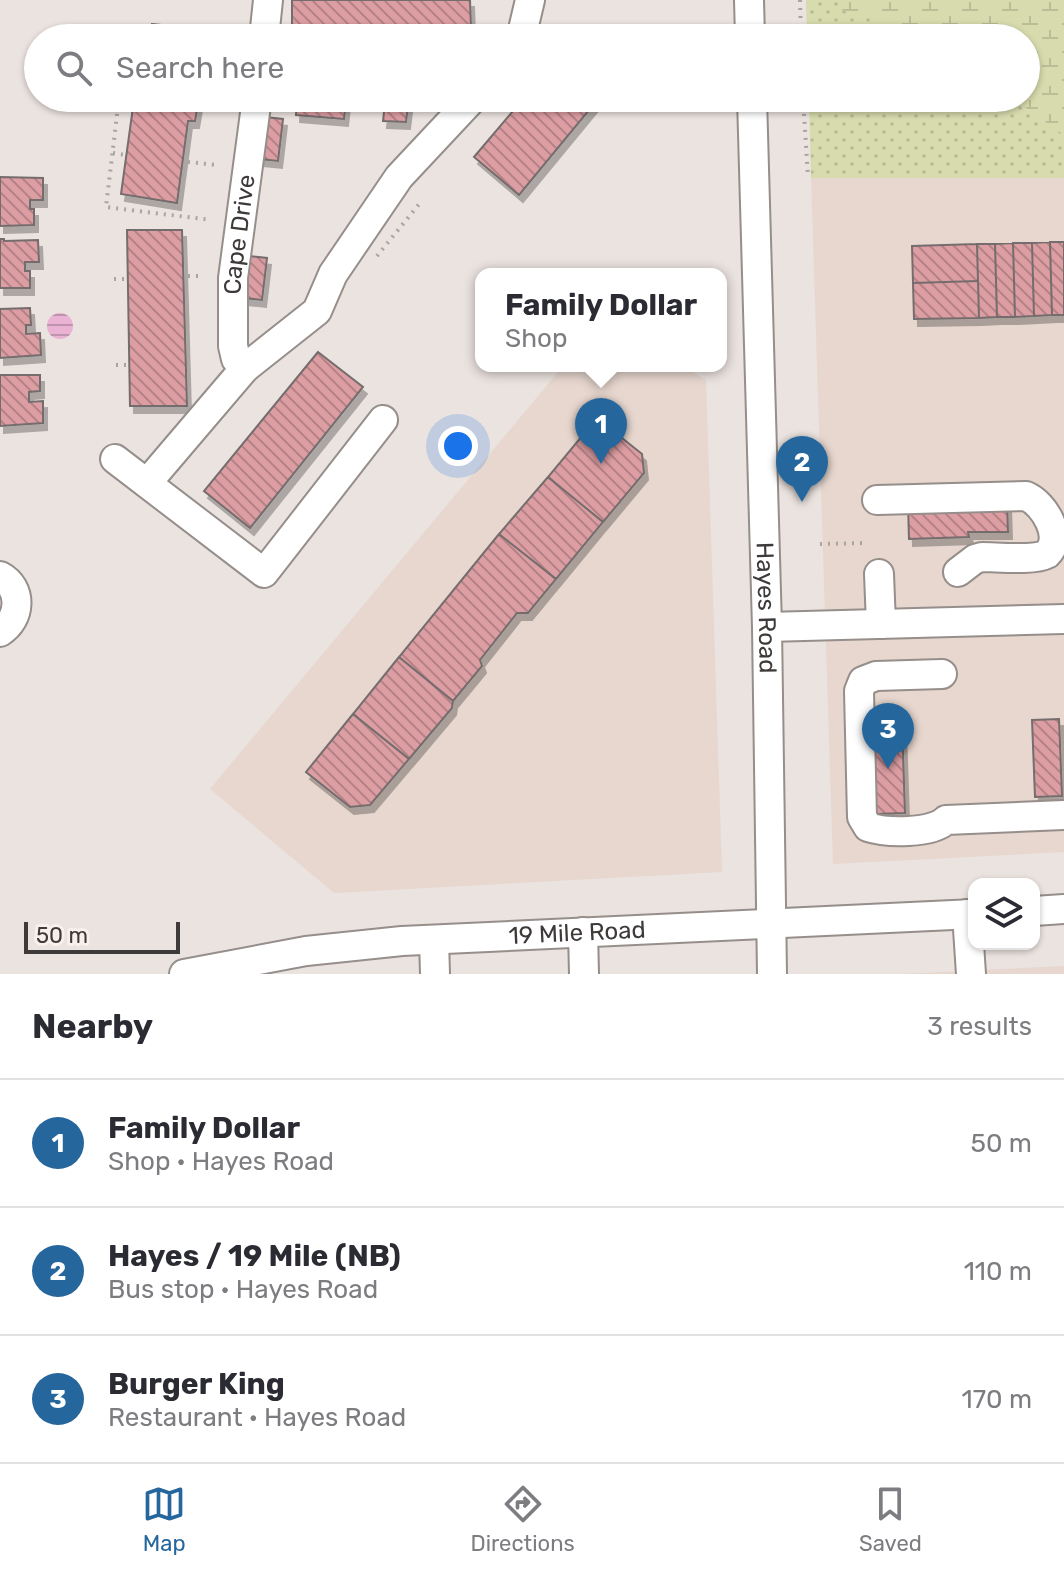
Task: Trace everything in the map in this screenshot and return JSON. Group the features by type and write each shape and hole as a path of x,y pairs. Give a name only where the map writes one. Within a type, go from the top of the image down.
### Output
{"street":[{"path":"265,24 268,0"},
{"path":"524,24 530,0"},
{"path":"749,0 750,24"},
{"name":"Cape Drive","path":"245,368 236,359 233,346 233,278 255,112"},
{"path":"147,483 245,368 317,311 333,274 399,177 451,112"},
{"name":"Hayes Road","path":"752,112 767,627 772,974"},
{"path":"115,459 264,573 383,420"},
{"path":"877,500 1017,495 1036,500 1057,524 1059,536 1055,548 1044,556 975,559 958,572"},
{"path":"879,574 881,624"},
{"path":"0,576 11,583 16,599 12,621 0,632"},
{"path":"767,627 1064,619"},
{"path":"942,674 876,676 863,681 859,691 862,817 868,827 878,831 930,829 946,820 1064,815"},
{"path":"1040,911 1064,909"},
{"name":"19 Mile Road","path":"184,974 261,966 351,946 968,914"},
{"path":"583,932 584,974"},
{"path":"434,940 435,974"},
{"path":"971,950 971,974"}],"path":[{"path":"800,0 801,24"},
{"path":"117,112 106,207 211,220"},
{"path":"804,112 808,177"},
{"path":"113,153 125,155"},
{"path":"188,162 217,165"},
{"path":"188,276 204,276"},
{"path":"114,279 125,279"},
{"path":"116,365 128,365"},
{"path":"820,544 867,543"}],"shaded area":[{"path":"811,178 1064,178 1064,852 833,864"},
{"path":"60,313 69,317 73,326 69,335 60,339 51,335 47,326 51,317"},
{"path":"558,372 693,372 706,380 722,872 334,893 210,789"},
{"path":"1064,966 1064,974 901,974"}],"green space":[{"path":"806,0 1064,0 1064,178 811,178 809,112 1040,112 1040,24 807,24"},
{"path":"840,0 1064,0 1064,135 1032,112 1040,112 1040,24 883,24 874,17 837,9"}],"building":[{"path":"292,0 470,0 471,24 292,24"},
{"path":"132,112 197,112 195,121 188,121 177,203 121,194"},
{"path":"296,112 345,112 344,119 296,115"},
{"path":"384,112 407,112 406,122 383,121"},
{"path":"512,112 587,112 519,195 474,157"},
{"path":"265,117 283,119 278,161 260,159"},
{"path":"0,177 43,178 43,200 30,200 30,209 34,209 34,225 0,226"},
{"path":"127,230 182,230 187,406 130,406"},
{"path":"0,239 38,240 39,262 25,262 25,271 30,271 30,288 0,288"},
{"path":"1050,242 1052,315 1034,316 1032,243"},
{"path":"1050,242 1064,242 1064,315 1052,315"},
{"path":"1013,243 1015,317 997,317 995,244"},
{"path":"1013,243 1032,243 1034,316 1015,317"},
{"path":"977,244 995,244 997,317 979,318"},
{"path":"977,244 978,281 913,283 912,246"},
{"path":"249,256 267,258 262,300 244,298"},
{"path":"978,281 979,318 914,319 913,283"},
{"path":"30,308 31,325 26,325 26,334 40,333 41,355 0,358 0,309"},
{"path":"318,352 363,387 250,528 204,491"},
{"path":"0,375 40,375 40,391 29,392 29,402 43,401 43,423 0,426"},
{"path":"597,418 642,454 644,473 603,522 548,477"},
{"path":"548,477 603,522 556,579 499,534"},
{"path":"1007,502 1008,532 968,532 969,537 909,539 908,504"},
{"path":"499,534 556,579 528,613 517,613 480,660 482,666 453,701 399,657"},
{"path":"399,657 453,701 452,708 409,759 353,714"},
{"path":"353,714 409,759 370,805 350,807 306,772"},
{"path":"1059,719 1062,796 1035,797 1032,720"},
{"path":"902,724 905,813 875,814 871,725"}],"place":[{"name":"Family Dollar","path":"601,464"},
{"name":"Hayes / 19 Mile (NB)","path":"802,502"},
{"name":"Burger King","path":"888,769"}]}
